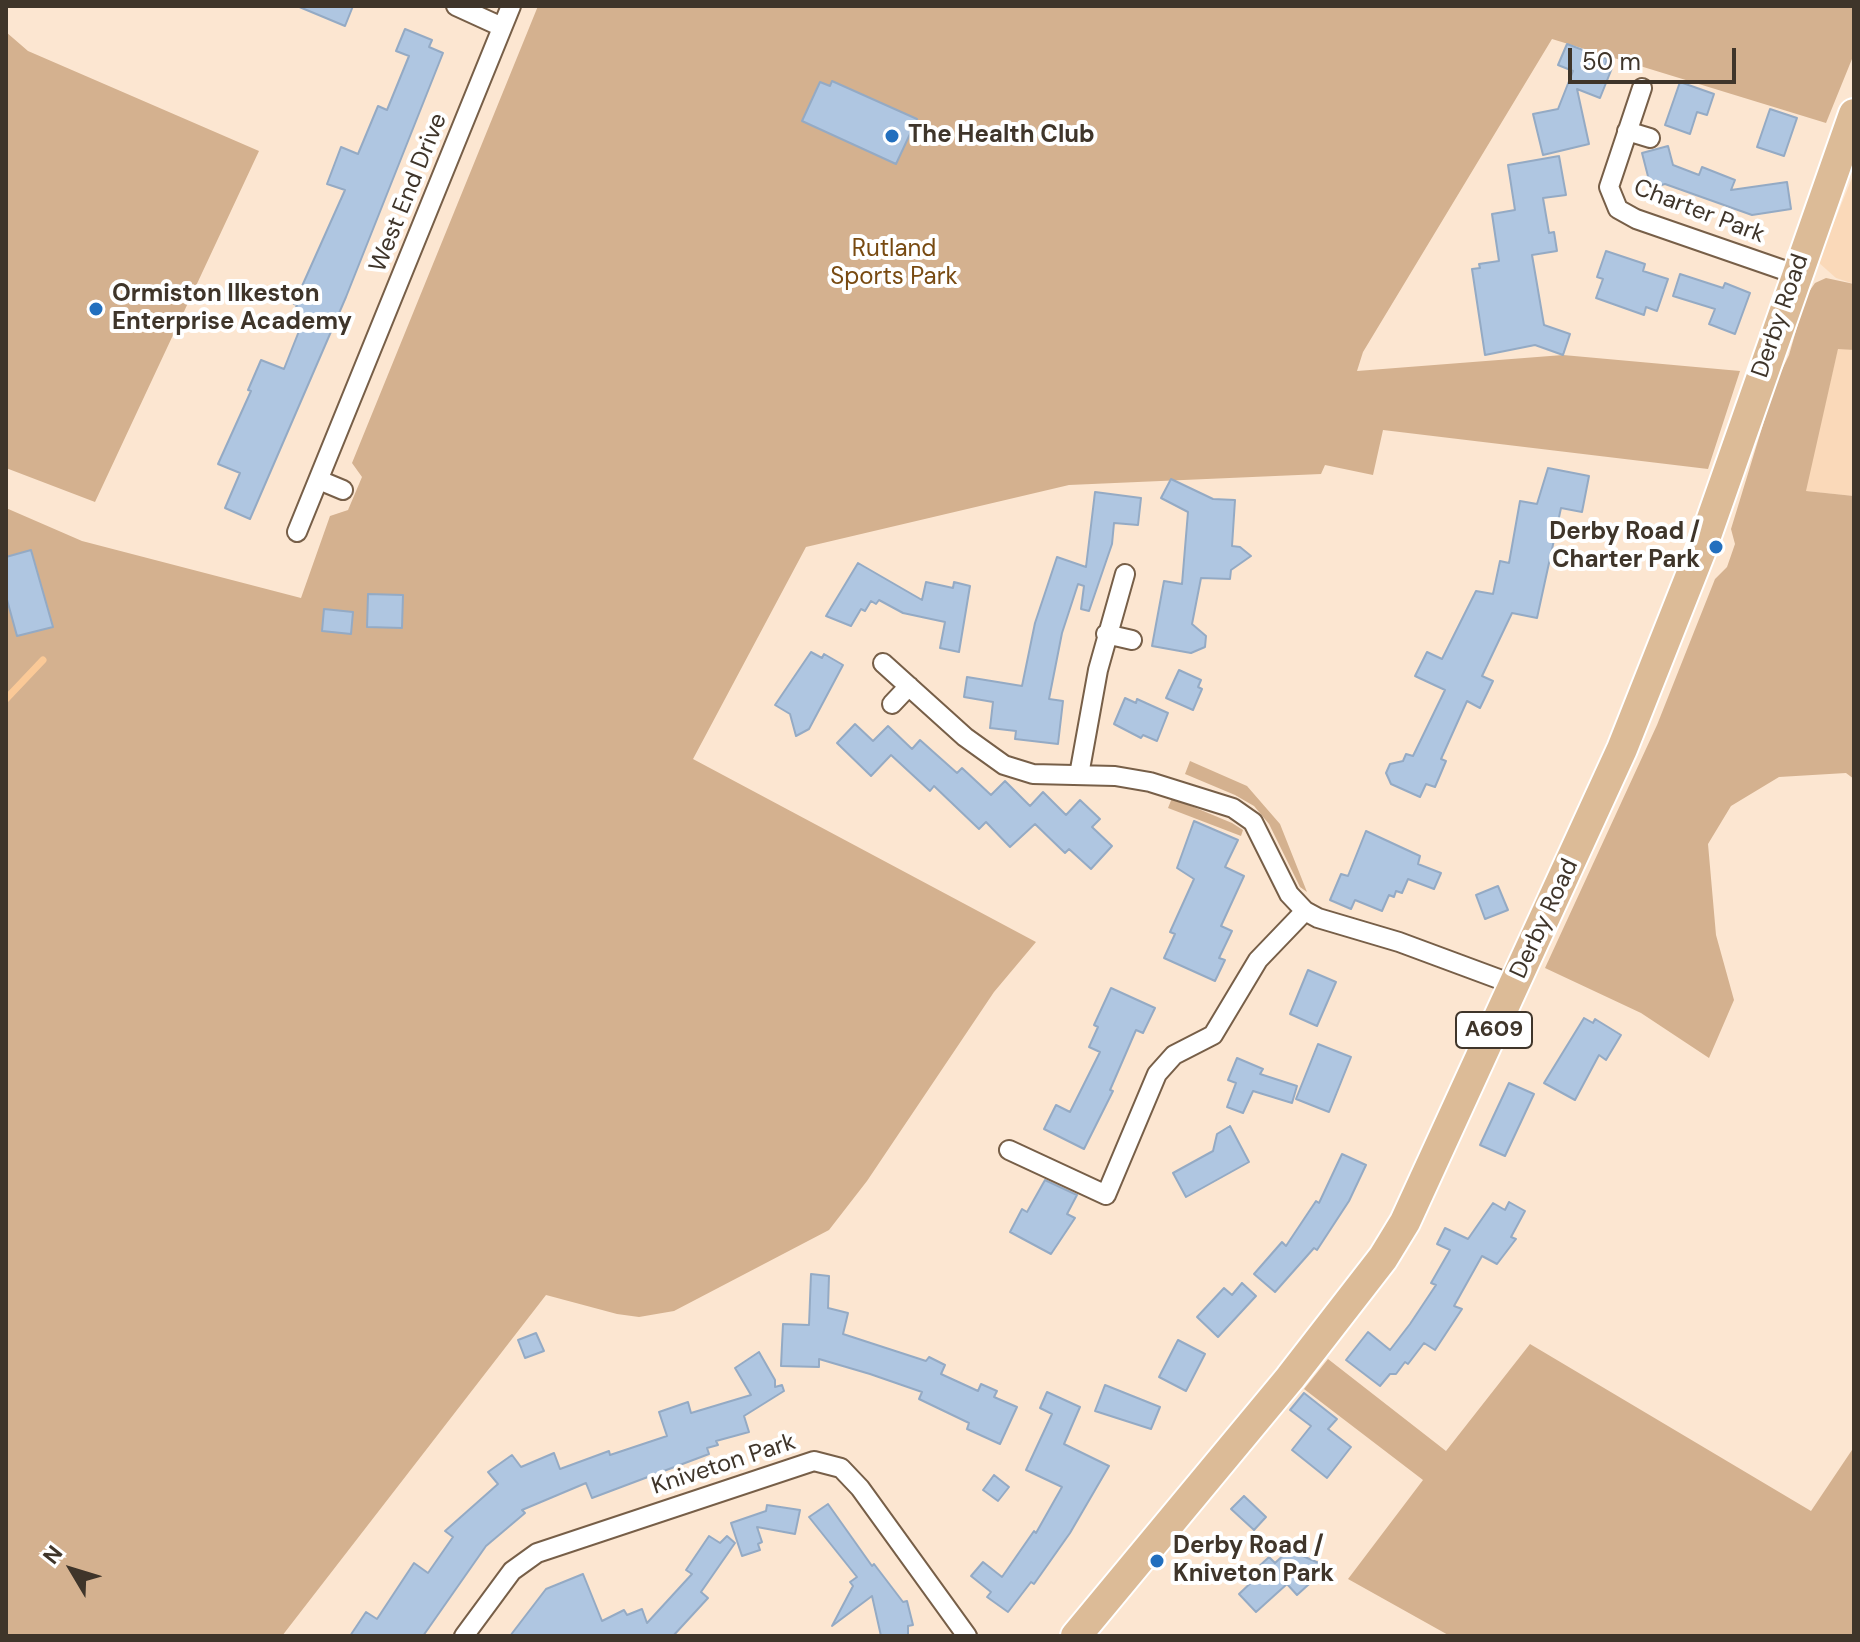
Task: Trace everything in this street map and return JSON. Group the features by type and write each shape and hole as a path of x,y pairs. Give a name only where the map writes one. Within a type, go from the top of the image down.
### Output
{"main road":[{"name":"Derby Road","path":"1076,1636 1290,1378 1383,1258 1405,1222 1644,695 1727,480 1795,274 1854,114"}],"street":[{"path":"456,6 502,27"},
{"name":"West End Drive","path":"297,532 511,6"},
{"name":"Charter Park","path":"1642,88 1609,187 1618,209 1636,219 1795,274"},
{"path":"1627,131 1650,138"},
{"path":"319,480 343,490"},
{"path":"1079,775 1106,634 1125,574"},
{"path":"1106,634 1132,640"},
{"path":"883,663 989,757 1004,765 1033,774 1115,776 1173,786 1244,815 1266,843 1289,894 1305,911 1515,985"},
{"path":"892,704 909,686"},
{"path":"1009,1150 1106,1195 1157,1074 1174,1055 1213,1035 1258,960 1305,911"},
{"name":"Kniveton Park","path":"464,1636 512,1571 537,1553 814,1461 841,1468 860,1488 963,1634"}],"shaded area":[{"path":"1854,173 1854,284 1836,278 1818,262"},
{"path":"1838,348 1854,350 1854,496 1805,491"}],"green space":[{"name":"Rutland Sports Park","path":"538,6 1854,6 1854,54 1826,123 1552,39 1363,352 1357,371 1563,355 1740,371 1708,469 1383,430 1373,475 1325,465 1321,474 1069,485 806,547 693,759 1036,942 994,992 867,1181 829,1230 674,1311 639,1317 546,1295 282,1636 10,1636 6,1634 6,508 82,541 301,598 330,516 348,510 362,477 352,463"},
{"name":"Ormiston Ilkeston Enterprise Academy","path":"6,32 28,51 259,151 95,502 6,468"},
{"path":"1826,278 1854,284 1854,350 1838,349 1806,491 1854,496 1854,779 1846,773 1779,777 1731,806 1708,844 1716,935 1734,1000 1709,1058 1641,1013 1545,968 1657,725 1715,579 1727,567 1735,544 1731,529 1776,382 1789,355 1806,296 1815,283"},
{"path":"1190,761 1247,786 1280,824 1307,892 1300,887 1269,824 1254,806 1185,774"},
{"path":"1172,798 1232,823 1243,830 1241,836 1168,808"},
{"path":"1530,1344 1811,1511 1854,1447 1854,1636 1450,1636 1348,1579 1423,1480 1304,1389 1328,1359 1446,1451"}],"building":[{"path":"297,6 353,6 345,26"},
{"path":"405,29 432,40 429,47 443,53 346,297 250,519 225,508 240,473 218,464 251,391 248,390 261,360 284,369 301,326 290,321 297,305 294,304 345,190 327,184 341,147 358,154 378,106 387,110 409,56 396,51"},
{"path":"1567,44 1607,59 1605,66 1612,68 1600,98 1577,89 1589,144 1543,155 1533,114 1558,109 1573,71 1558,65"},
{"path":"832,81 917,119 896,164 802,121 820,82 830,86"},
{"path":"1680,82 1714,94 1707,115 1697,112 1690,134 1665,125"},
{"path":"1770,109 1797,118 1784,156 1757,147"},
{"path":"1668,146 1673,165 1699,175 1702,167 1735,180 1731,190 1787,182 1791,209 1752,215 1665,184 1651,188 1642,153"},
{"path":"1559,156 1566,195 1543,198 1549,233 1554,232 1557,251 1532,255 1544,325 1570,334 1563,355 1535,345 1485,355 1472,269 1480,268 1479,264 1499,261 1492,214 1515,210 1508,165"},
{"path":"1606,251 1645,264 1643,271 1668,279 1657,311 1646,307 1644,315 1596,298 1603,279 1597,277"},
{"path":"1680,274 1723,288 1725,283 1750,293 1735,334 1709,324 1715,309 1673,296"},
{"path":"1548,468 1589,476 1582,512 1561,508 1537,618 1512,613 1482,676 1493,681 1480,708 1467,701 1441,759 1446,761 1435,787 1426,784 1420,797 1391,784 1386,773 1390,764 1403,761 1406,754 1413,756 1445,690 1415,676 1427,652 1442,659 1476,591 1493,594 1500,561 1509,563 1520,501 1537,504"},
{"path":"1171,479 1213,499 1235,500 1232,546 1240,547 1251,556 1231,570 1230,579 1201,578 1192,624 1206,636 1205,647 1191,653 1152,646 1164,581 1182,584 1188,512 1161,498"},
{"path":"1095,492 1141,498 1138,525 1114,523 1112,544 1089,611 1081,609 1084,586 1078,584 1062,633 1049,699 1063,701 1058,744 1015,739 1016,731 990,728 993,702 964,697 967,677 1022,686 1035,623 1057,557 1086,567"},
{"path":"31,550 53,627 17,636 6,596 6,557"},
{"path":"858,563 922,600 926,582 953,588 954,582 970,586 959,652 940,648 945,622 903,613 879,600 876,604 871,601 865,611 861,609 851,626 826,616"},
{"path":"368,594 403,595 402,628 367,627"},
{"path":"324,609 353,612 351,634 322,631"},
{"path":"811,652 822,658 824,654 843,665 809,729 796,736 790,714 775,705"},
{"path":"1179,670 1201,680 1198,687 1202,689 1193,710 1166,698"},
{"path":"1125,698 1136,703 1137,699 1168,713 1157,741 1143,735 1141,738 1114,724"},
{"path":"855,724 873,741 888,726 912,749 920,740 957,773 962,768 991,795 1005,781 1030,806 1043,792 1066,815 1080,800 1100,819 1092,827 1112,846 1091,869 1069,849 1065,853 1035,824 1010,847 986,822 979,829 934,786 930,791 891,755 871,776 837,743"},
{"path":"1194,821 1238,840 1225,867 1244,876 1221,926 1232,931 1219,958 1225,960 1215,981 1164,958 1175,934 1170,932 1194,879 1177,868"},
{"path":"1366,831 1420,856 1418,864 1441,873 1434,889 1408,879 1402,893 1396,891 1394,897 1389,895 1382,911 1355,900 1351,909 1330,900 1341,874 1348,876"},
{"path":"1498,886 1508,910 1485,919 1476,895"},
{"path":"1308,970 1336,982 1317,1026 1290,1014"},
{"path":"1111,988 1155,1008 1143,1033 1136,1030 1110,1090 1113,1091 1084,1149 1044,1129 1056,1105 1070,1112 1100,1052 1089,1047 1098,1027 1094,1025"},
{"path":"1584,1018 1593,1023 1595,1019 1621,1035 1606,1060 1599,1055 1575,1100 1544,1083"},
{"path":"1318,1044 1351,1057 1329,1112 1296,1099"},
{"path":"1237,1058 1263,1069 1260,1074 1297,1086 1292,1103 1253,1091 1243,1113 1227,1107 1236,1083 1228,1080"},
{"path":"1509,1083 1534,1094 1505,1156 1480,1145"},
{"path":"1230,1126 1249,1162 1186,1197 1173,1173 1213,1151 1217,1134"},
{"path":"1342,1154 1366,1165 1349,1201 1317,1250 1314,1248 1275,1292 1254,1274 1282,1242 1286,1246 1316,1201 1319,1203"},
{"path":"1045,1180 1077,1195 1067,1214 1075,1218 1051,1254 1010,1232 1022,1209 1027,1212"},
{"path":"1509,1202 1525,1211 1511,1237 1516,1239 1497,1264 1482,1256 1454,1306 1462,1309 1435,1350 1424,1343 1408,1364 1405,1362 1396,1374 1390,1374 1380,1386 1346,1360 1368,1332 1390,1350 1410,1324 1436,1285 1431,1283 1450,1250 1437,1244 1445,1228 1468,1239 1493,1203 1505,1210"},
{"path":"811,1274 829,1276 828,1308 848,1313 843,1334 926,1361 929,1357 945,1365 941,1374 978,1391 981,1384 997,1391 994,1397 1017,1407 1000,1444 967,1429 969,1423 919,1399 922,1392 819,1359 819,1367 781,1366 783,1324 809,1325"},
{"path":"1242,1283 1256,1296 1218,1337 1197,1317 1224,1288 1232,1295"},
{"path":"536,1333 544,1351 525,1358 518,1340"},
{"path":"1178,1340 1205,1354 1186,1391 1159,1377"},
{"path":"759,1352 775,1380 775,1387 782,1385 784,1391 744,1416 749,1432 716,1441 718,1445 707,1448 709,1454 592,1498 586,1483 522,1510 525,1513 486,1546 423,1636 350,1636 366,1612 377,1619 414,1563 428,1573 453,1537 445,1531 498,1484 488,1472 512,1455 521,1467 554,1453 560,1469 609,1451 610,1455 667,1436 659,1412 688,1402 691,1413 751,1395 735,1368"},
{"path":"1105,1385 1160,1407 1151,1429 1095,1411"},
{"path":"1047,1392 1080,1407 1064,1444 1109,1466 1070,1533 1034,1584 1031,1582 1008,1612 987,1597 991,1592 971,1576 983,1562 1002,1577 1034,1531 1036,1533 1062,1487 1026,1470 1052,1414 1040,1408"},
{"path":"1304,1393 1337,1419 1328,1429 1351,1447 1327,1478 1292,1450 1311,1426 1290,1410"},
{"path":"994,1475 1009,1487 998,1501 983,1490"},
{"path":"1244,1496 1266,1517 1254,1530 1231,1509"},
{"path":"828,1504 872,1566 874,1564 903,1602 907,1601 913,1625 908,1626 908,1636 881,1636 872,1596 832,1626 853,1586 850,1582 857,1577 809,1517"},
{"path":"767,1505 800,1510 795,1534 757,1527 762,1542 758,1544 760,1550 742,1556 731,1523 766,1511"},
{"path":"709,1536 720,1543 727,1536 735,1543 701,1592 708,1598 673,1636 510,1636 546,1589 583,1574 602,1621 624,1610 627,1615 642,1609 647,1623 692,1574 686,1570"},
{"path":"1289,1550 1328,1567 1297,1595 1287,1584 1256,1612 1239,1594 1257,1577 1253,1572 1269,1557 1275,1563"}],"waterway":[{"path":"6,699 43,660"}],"place":[{"name":"The Health Club","path":"892,136"},
{"name":"Ormiston Ilkeston Enterprise Academy","path":"96,309"},
{"name":"Derby Road / Charter Park","path":"1716,547"},
{"name":"Derby Road / Kniveton Park","path":"1157,1561"}]}
